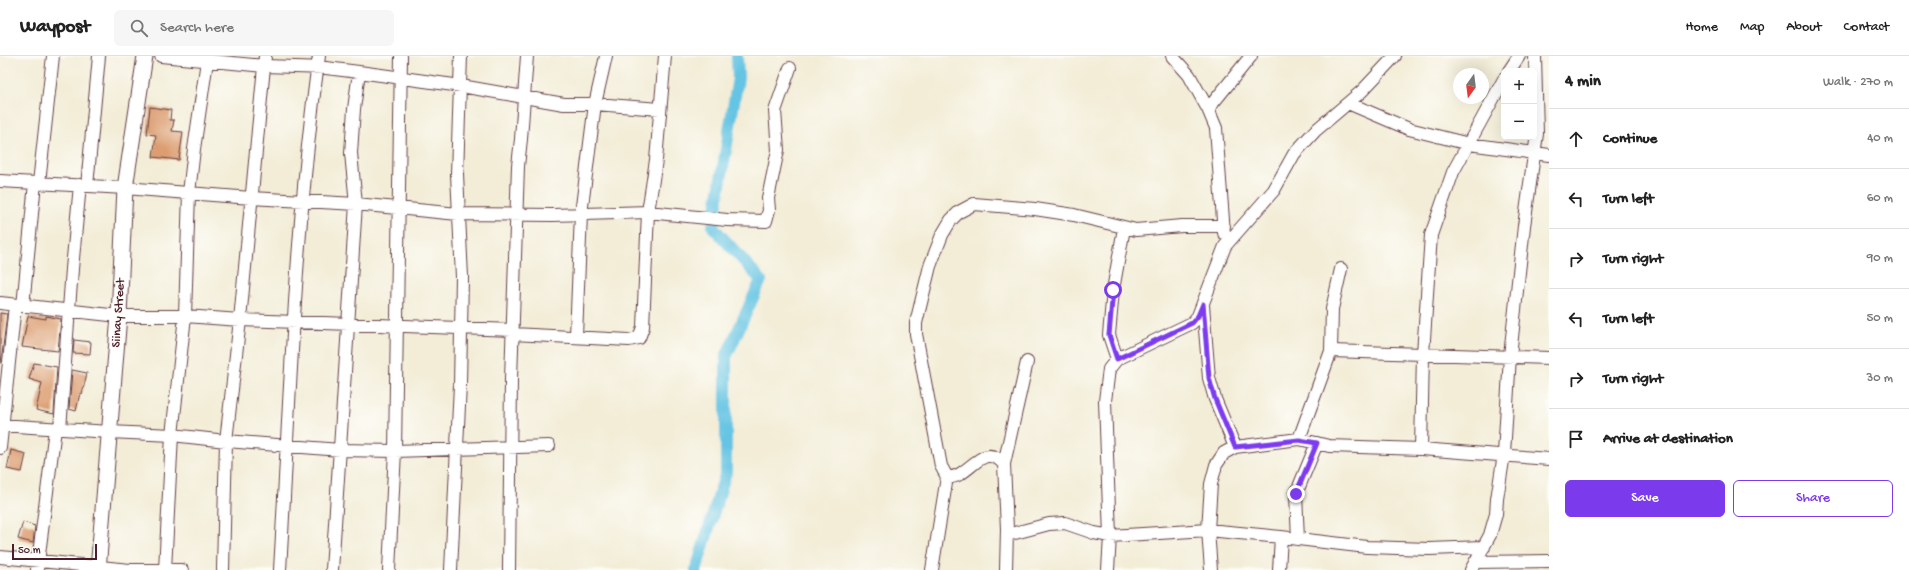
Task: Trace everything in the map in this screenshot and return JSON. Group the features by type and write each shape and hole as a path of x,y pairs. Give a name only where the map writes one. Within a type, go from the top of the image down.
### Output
{"street":[{"path":"0,448 53,56"},
{"path":"38,566 58,429 70,311 72,269 99,56"},
{"name":"Siinay Street","path":"98,569 119,316 125,188 145,56"},
{"path":"161,56 318,62 360,72 461,86 564,104 595,104 660,109"},
{"path":"389,570 395,451 402,56"},
{"path":"451,570 461,329 462,277 458,214 458,174 461,56"},
{"path":"509,570 510,448 516,214 518,166 527,56"},
{"path":"576,336 581,214 595,104 606,56"},
{"path":"0,303 119,316 185,316 240,320 348,323 461,329 629,340 639,338 643,327 648,212 656,160 665,56"},
{"path":"1172,56 1189,76 1208,109 1216,128 1225,246"},
{"path":"1208,109 1251,56"},
{"path":"1108,570 1110,536 1105,401 1109,369 1117,359 1192,323 1198,316 1225,246 1274,190 1294,154 1315,131 1348,103 1395,56"},
{"path":"1512,68 1519,56"},
{"path":"1473,566 1490,535 1496,514 1504,454 1510,356 1524,226 1537,134 1535,56"},
{"path":"165,570 172,435 185,316 189,193 194,149 211,59"},
{"path":"223,570 226,441 240,320 264,61"},
{"path":"280,570 294,322 303,201 318,62"},
{"path":"0,181 356,204 458,214 581,214 648,212 727,220 766,221 769,210 768,198 778,150 775,111 790,68"},
{"path":"332,570 356,204 351,153 354,109 360,72"},
{"path":"1421,449 1423,354 1431,235 1453,172 1501,85"},
{"path":"1348,103 1409,129 1469,144 1549,156"},
{"path":"932,570 947,477 940,466 923,379 916,334 916,323 930,266 942,235 950,220 959,212 974,204 1035,209 1066,214 1136,230 1182,226 1224,226"},
{"path":"1117,359 1109,335 1113,290 1124,228"},
{"path":"1299,440 1331,351 1332,309 1341,269"},
{"path":"1203,304 1209,378 1215,399 1235,447"},
{"path":"1331,351 1549,358"},
{"path":"1006,570 1007,535 1004,464 1026,362"},
{"path":"2,425 172,435 340,450 395,451 549,446"},
{"path":"1210,570 1208,530 1210,484 1216,465 1224,453 1235,447 1299,440 1329,446 1421,449 1504,454 1549,459"},
{"path":"1298,539 1296,494 1317,443"},
{"path":"947,477 954,478 962,475 982,457 994,456 999,458 1004,464"},
{"path":"1007,535 1049,524 1065,523 1094,533 1110,536 1208,530 1368,547 1429,549 1484,547"},
{"path":"1279,570 1281,537"},
{"path":"0,557 38,566 98,569 182,570"},
{"path":"1473,566 1549,561"}],"building":[{"path":"150,107 171,110 170,120 174,120 172,131 183,132 179,160 153,157 156,135 147,134"},
{"path":"0,313 7,314 1,363 0,363"},
{"path":"28,316 46,319 46,316 61,319 58,351 22,347"},
{"path":"74,340 91,342 90,354 73,353"},
{"path":"34,363 57,367 54,414 36,410 42,383 29,379"},
{"path":"72,370 87,373 76,411 69,409"},
{"path":"11,450 26,454 22,472 7,469"},
{"path":"23,522 35,526 33,543 18,539"}],"waterway":[{"path":"696,570 726,472 726,357 761,280 713,227 738,78 737,56"}],"route":[{"path":"1113,290 1109,335 1117,359 1192,323 1198,316 1203,304 1209,378 1215,399 1235,447 1299,440 1317,443 1296,494"}]}
